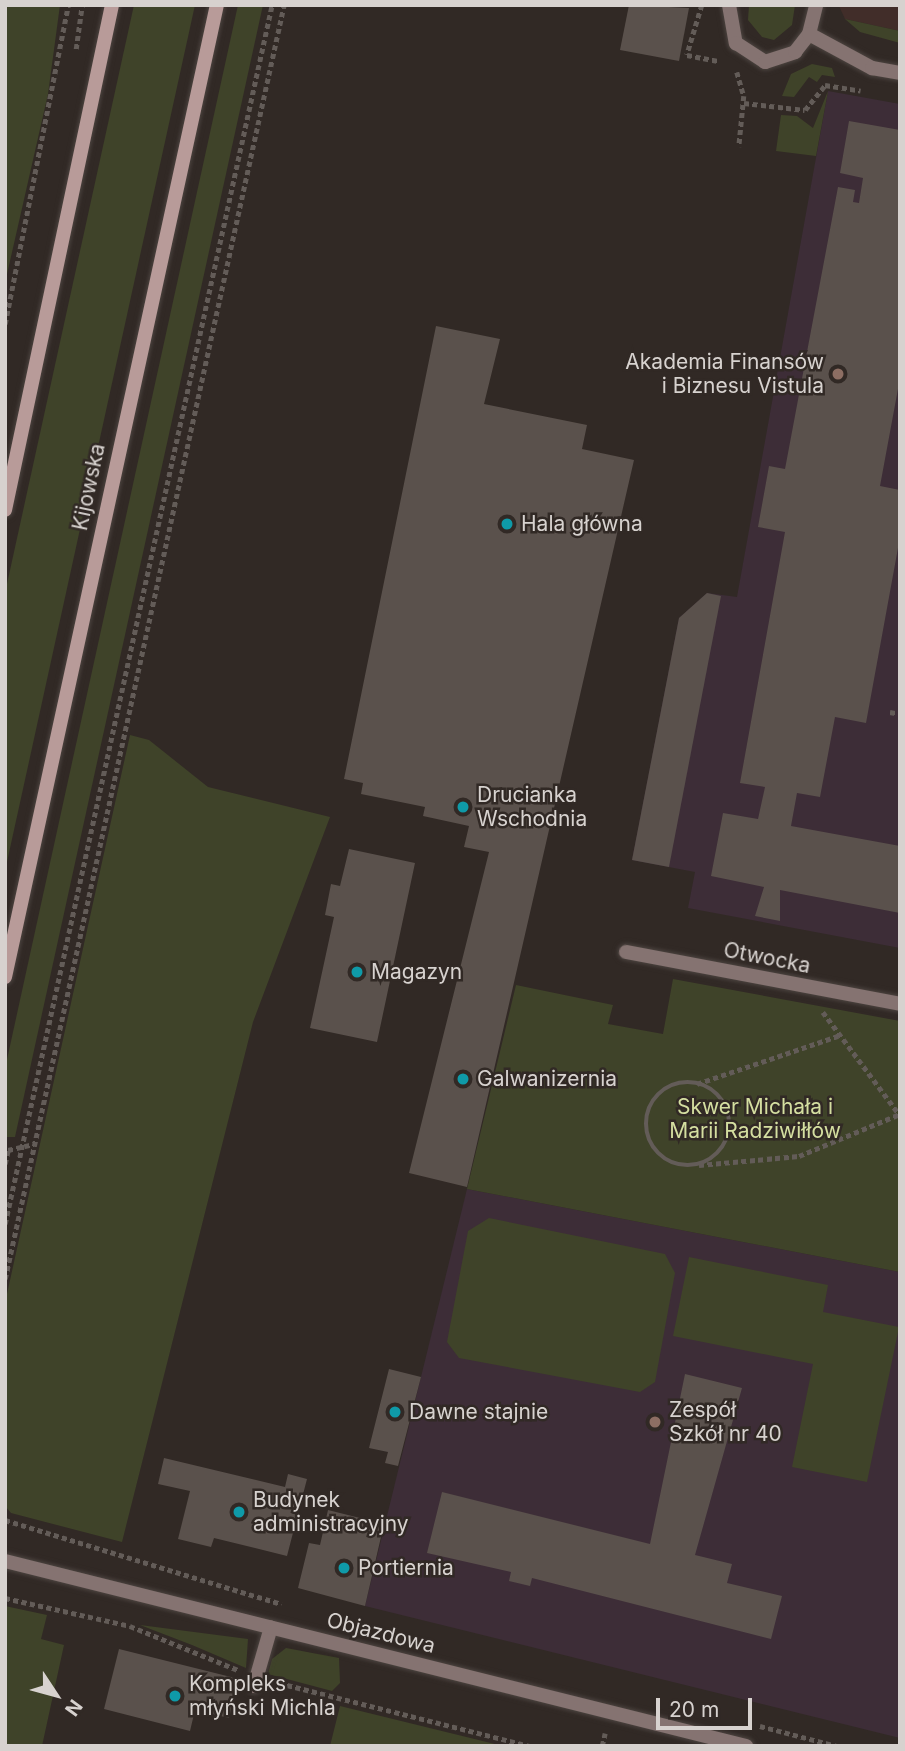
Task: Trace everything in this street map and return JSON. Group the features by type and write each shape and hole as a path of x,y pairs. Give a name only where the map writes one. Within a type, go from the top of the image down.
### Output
{"street":[{"path":"5,510 111,5"},
{"name":"Kijowska","path":"5,978 216,5"},
{"path":"729,5 736,43 765,62 795,52 809,34 816,5"},
{"path":"809,34 821,45 900,73"},
{"name":"Otwocka","path":"626,952 900,1004"},
{"name":"Objazdowa","path":"5,1560 746,1746"},
{"path":"254,1686 271,1627"}],"path":[{"path":"5,324 68,5"},
{"path":"5,1224 272,5"},
{"path":"5,1279 285,5"},
{"path":"702,5 687,55 730,62"},
{"path":"709,5 711,19"},
{"path":"724,56 730,62 744,103 738,147"},
{"path":"744,103 805,110 825,85 835,86"},
{"path":"891,712 900,714"},
{"path":"698,1165 723,1149 731,1118 715,1090 684,1082 659,1093 646,1133 665,1161 698,1165 799,1156 899,1115 838,1036 808,987"},
{"path":"697,1084 838,1036"},
{"path":"5,1164 8,1150 34,1144"},
{"path":"5,1520 289,1606"}],"shaded area":[{"path":"900,5 900,31 845,19 839,6"},
{"name":"Akademia Finansów i Biznesu Vistula","path":"828,91 900,104 900,948 688,908 695,872 632,860 679,618 707,593 737,597"},
{"name":"Zespół Szkół nr 40","path":"467,1189 900,1272 900,1738 365,1606"}],"green space":[{"path":"5,5 60,5 48,94 5,283"},
{"path":"134,5 195,5 5,871 5,593"},
{"path":"238,5 263,5 15,1137 5,1137 6,1064"},
{"path":"749,5 795,5 792,25 774,40 762,37 748,20"},
{"path":"845,19 900,31 900,43 860,32"},
{"path":"812,64 832,68 835,77 822,75 817,82 809,77 794,97 782,96 791,74"},
{"path":"828,91 816,156 776,151 781,115 797,116 813,128"},
{"path":"130,735 149,740 208,787 330,817 253,1022 122,1542 11,1513 5,1506 5,1303"},
{"name":"Skwer Michała i Marii Radziwiłłów","path":"673,979 900,1021 900,1272 467,1189 516,985 613,1005 608,1024 663,1034"},
{"path":"489,1218 665,1254 675,1273 655,1382 640,1392 459,1358 447,1342 468,1231"},
{"path":"689,1257 828,1285 823,1312 899,1327 867,1482 792,1467 813,1364 673,1336"},
{"path":"5,1606 47,1615 41,1639 64,1645 42,1746 5,1746"},
{"path":"140,1625 248,1639 246,1668 192,1645"},
{"path":"286,1648 339,1658 340,1683 332,1691 268,1674 272,1659"},
{"path":"340,1706 503,1746 330,1746"}],"building":[{"path":"629,5 689,8 679,61 620,50"},
{"path":"849,121 900,130 900,378 880,486 900,490 900,537 866,723 835,717 820,797 797,793 791,826 900,846 900,913 780,890 780,921 755,916 764,887 711,876 723,813 758,819 765,787 740,783 785,532 758,527 769,466 785,469 838,187 855,190 853,202 859,203 863,178 840,173"},
{"name":"Hala główna","path":"436,326 500,339 484,404 587,425 582,449 634,460 467,1187 409,1173 489,852 464,847 469,826 423,816 425,807 361,794 363,783 344,779"},
{"path":"707,593 721,596 669,867 632,860 679,618"},
{"name":"Magazyn","path":"349,849 415,863 377,1042 310,1028 334,917 325,915 331,884 340,886"},
{"name":"Dawne stajnie","path":"389,1369 421,1377 398,1466 385,1463 388,1452 369,1448"},
{"path":"685,1374 742,1388 695,1555 732,1564 727,1583 782,1596 771,1639 532,1578 530,1586 509,1581 511,1572 427,1553 442,1492 650,1544"},
{"name":"Budynek administracyjny","path":"164,1458 285,1487 288,1474 307,1479 287,1556 214,1538 211,1547 178,1539 190,1491 158,1484"},
{"name":"Portiernia","path":"328,1510 384,1524 365,1606 298,1588 309,1543 320,1545"},
{"path":"119,1649 239,1679 229,1718 195,1710 190,1731 104,1709"}],"place":[{"name":"Akademia Finansów i Biznesu Vistula","path":"838,374"},
{"name":"Hala główna","path":"507,524"},
{"name":"Drucianka Wschodnia","path":"463,807"},
{"name":"Magazyn","path":"357,972"},
{"name":"Galwanizernia","path":"463,1079"},
{"name":"Dawne stajnie","path":"395,1412"},
{"name":"Zespół Szkół nr 40","path":"655,1422"},
{"name":"Budynek administracyjny","path":"239,1512"},
{"name":"Portiernia","path":"344,1568"},
{"name":"Kompleks młyński Michla","path":"175,1696"}]}
